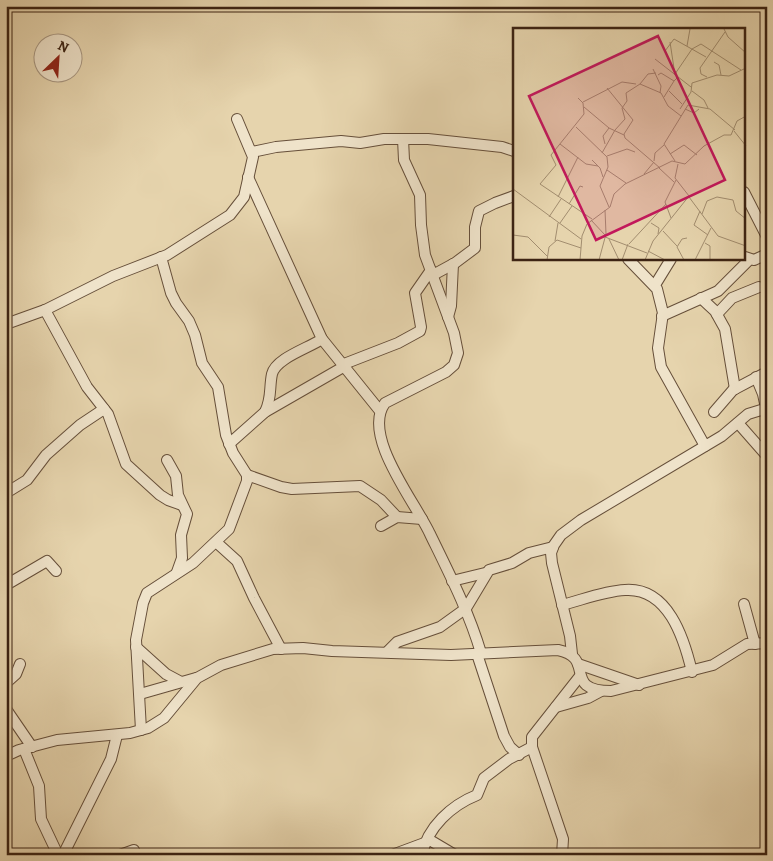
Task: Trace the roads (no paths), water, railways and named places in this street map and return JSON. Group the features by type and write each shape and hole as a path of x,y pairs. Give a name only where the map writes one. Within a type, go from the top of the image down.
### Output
{"street":[{"path":"6,324 45,310 113,276 161,257 230,215 244,197 252,152 237,119"},
{"path":"252,152 276,147 403,139 489,145 513,151"},
{"path":"380,411 393,398 446,372 454,365 458,353 422,239 420,195 404,160 403,139"},
{"path":"248,177 322,339 345,365 380,411 380,429 389,461 422,520 465,609 504,736 510,747 519,754"},
{"path":"229,444 265,412 345,365 398,343 420,331 422,326 415,293 432,272 453,264 475,248 475,227 480,211 513,196"},
{"path":"746,196 766,235"},
{"path":"747,258 767,254"},
{"path":"141,730 136,647 138,625 147,594 193,562 229,529 247,481 247,475 229,444 222,419 218,387 202,363 189,320 176,303 161,257"},
{"path":"629,260 655,285 662,301 658,348 661,367 706,446"},
{"path":"655,285 670,260"},
{"path":"662,316 724,286 745,260"},
{"path":"448,317 452,306 453,264"},
{"path":"724,286 732,298"},
{"path":"717,314 732,298 759,287"},
{"path":"701,298 717,314 725,329 736,389"},
{"path":"45,310 83,381 104,410 114,430 118,448 130,470 168,500 182,505"},
{"path":"265,412 271,396 272,376 275,367 322,339"},
{"path":"732,370 753,379 763,394 767,413"},
{"path":"714,412 736,389 767,372"},
{"path":"6,494 27,480 41,460 80,425 104,410"},
{"path":"601,691 587,686 580,676 578,664 572,654 570,636 552,563 553,547 561,535 587,515 706,446 751,412 761,410 767,413"},
{"path":"738,423 767,456"},
{"path":"168,460 176,476 182,505 187,514 187,520 181,535 182,558 177,572"},
{"path":"247,475 282,488 292,489 360,486 381,500 397,517"},
{"path":"381,526 397,517 422,520"},
{"path":"216,542 238,562 254,598 281,649"},
{"path":"452,581 485,573 492,568 512,563 529,553 553,547"},
{"path":"6,586 47,561 56,571"},
{"path":"388,651 397,642 440,627 465,609 485,573"},
{"path":"562,605 626,589 653,597 676,622 692,672"},
{"path":"744,604 755,644"},
{"path":"556,707 584,699 601,691 640,685 692,672 713,665 746,644 767,643"},
{"path":"136,647 166,674 181,682"},
{"path":"140,694 197,678 221,665 281,649 479,654 558,650 572,654"},
{"path":"6,683 16,674 20,664"},
{"path":"578,664 640,685"},
{"path":"562,855 563,839 547,797 532,747 535,731 580,676"},
{"path":"6,756 57,740 117,735 141,730 164,718 197,678"},
{"path":"6,709 28,748 39,786 41,819 58,855"},
{"path":"62,855 111,759 117,735"},
{"path":"422,855 427,840 439,821 460,804 477,795 484,778 532,747"},
{"path":"392,855 427,840"},
{"path":"427,840 455,855"},
{"path":"120,855 134,850"}]}
